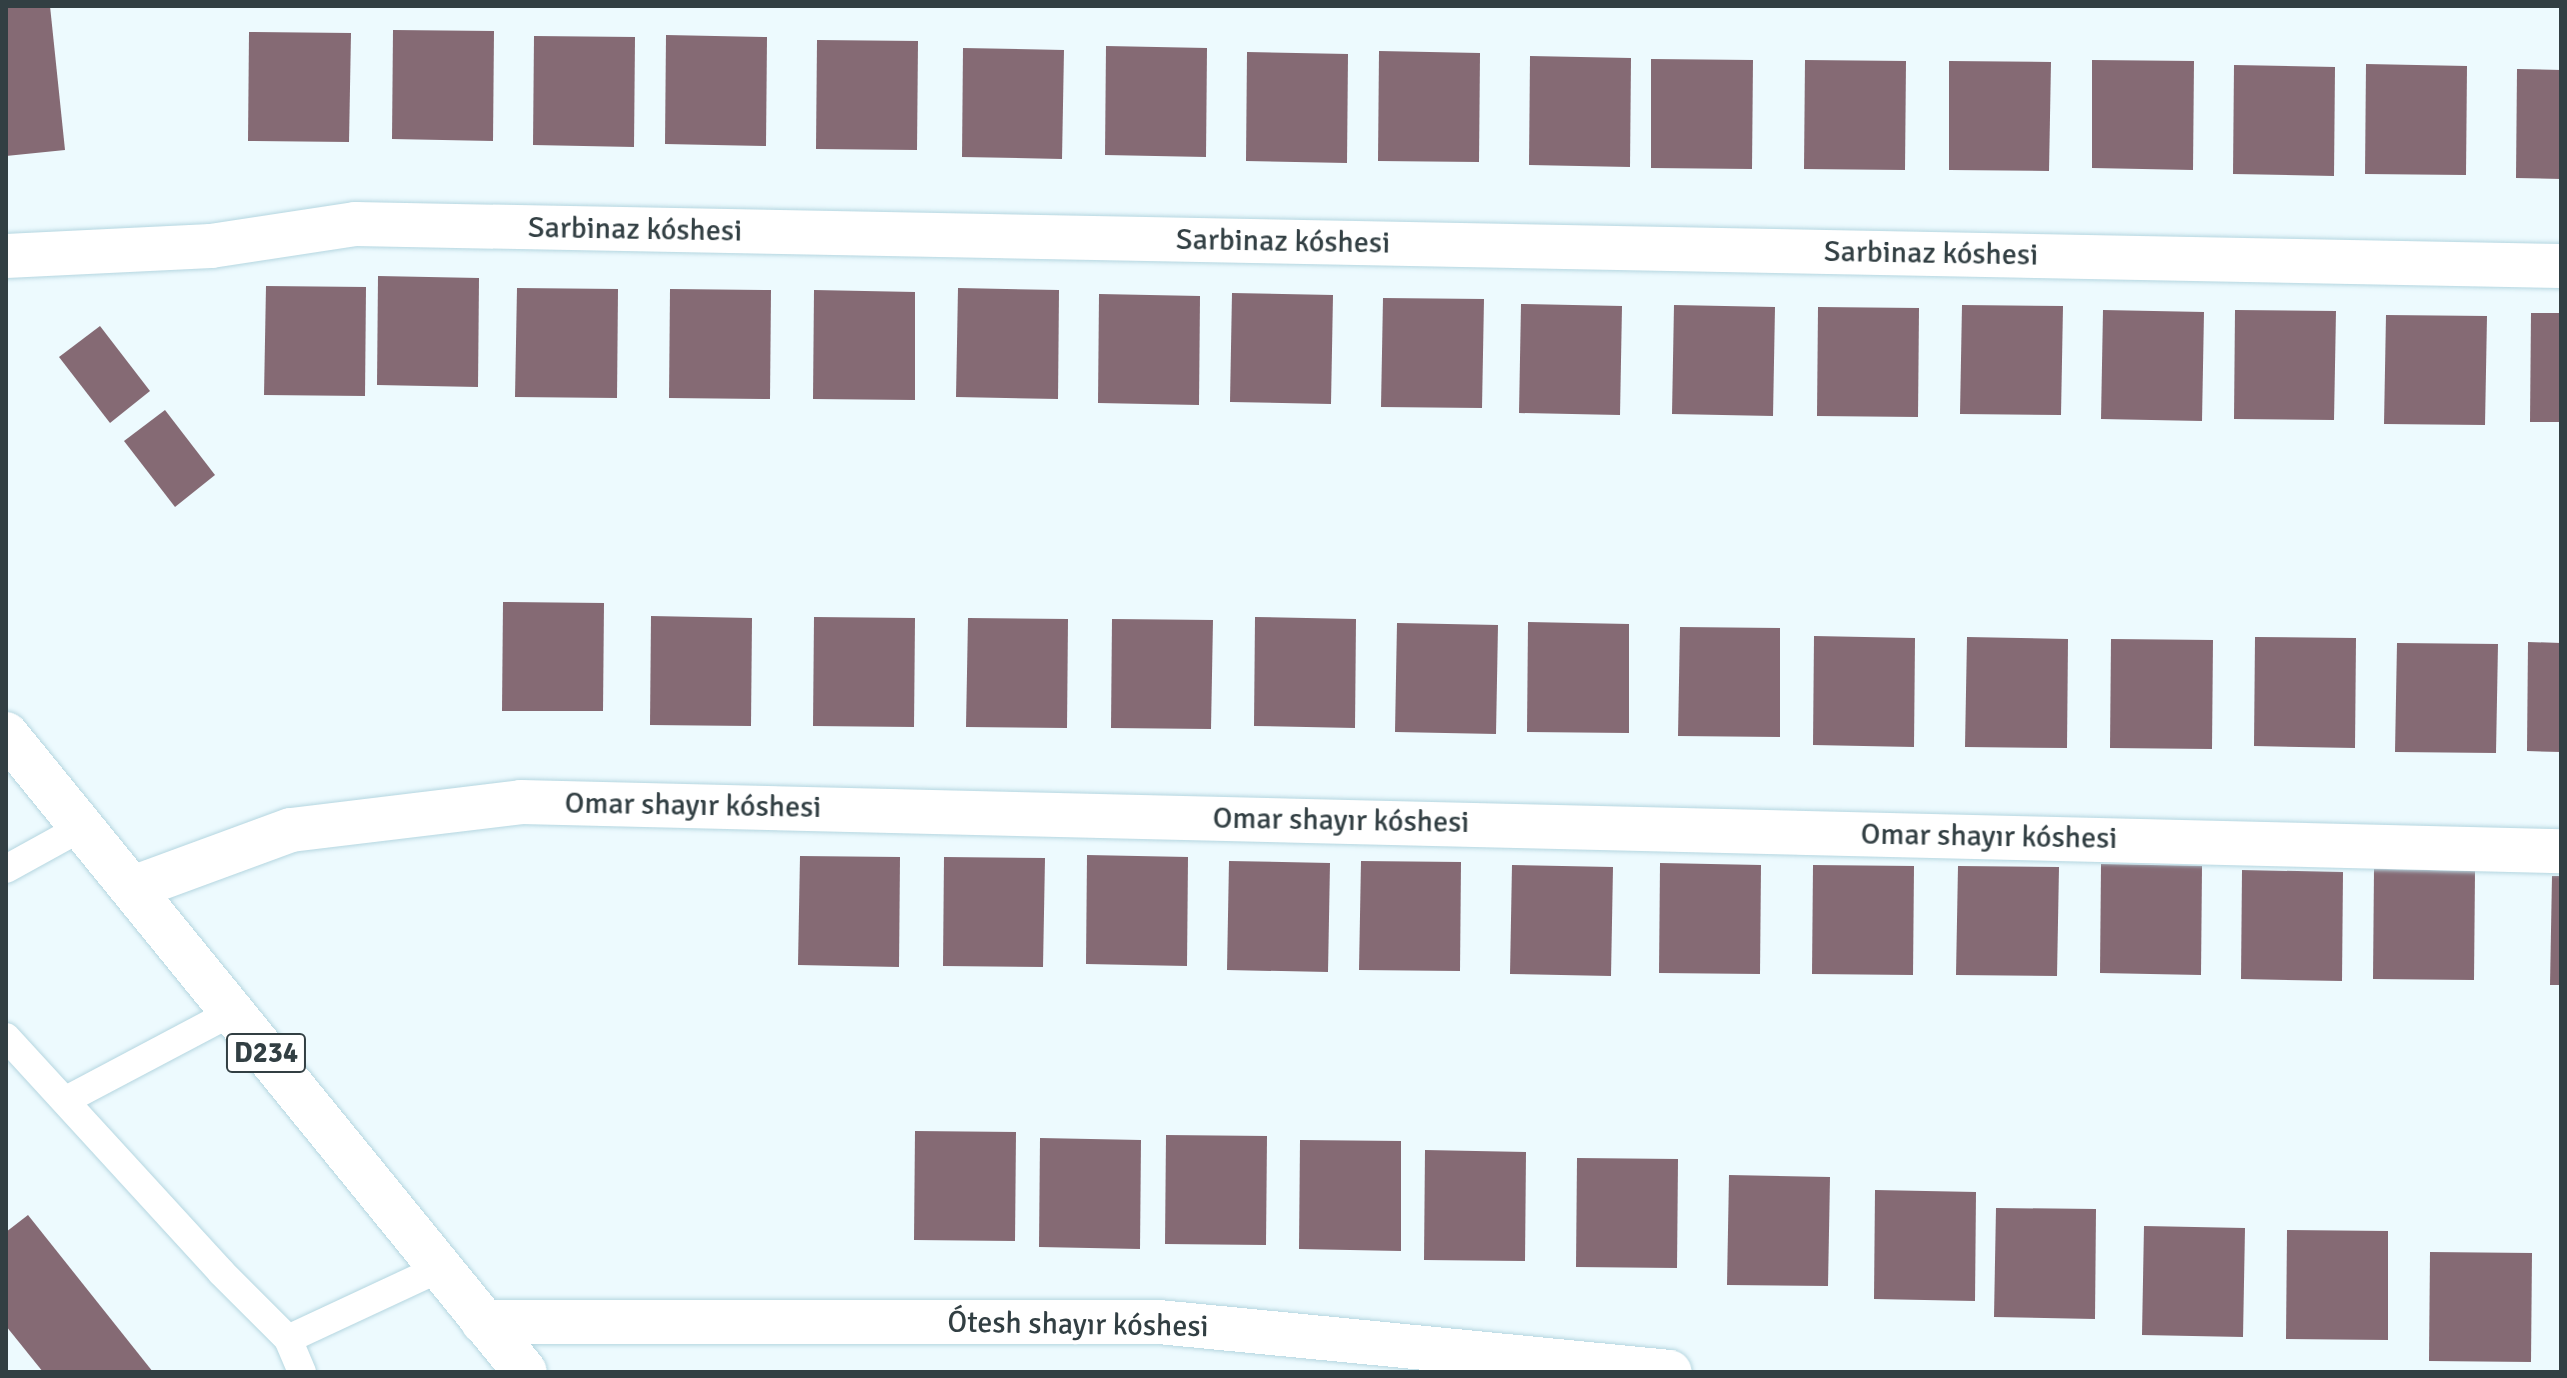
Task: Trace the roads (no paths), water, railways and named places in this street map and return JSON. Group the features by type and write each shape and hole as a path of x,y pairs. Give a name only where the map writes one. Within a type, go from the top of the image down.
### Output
{"street":[{"name":"Sarbinaz kóshesi","path":"6,256 211,246 355,224 2561,266"},
{"name":"D234","path":"6,734 525,1372"},
{"name":"Omar shayır kóshesi","path":"133,888 291,830 521,802 2561,851"},
{"name":"Ótesh shayır kóshesi","path":"483,1322 1159,1322 1670,1372"}],"lane":[{"path":"6,869 82,827"},
{"path":"66,1100 232,1012"},
{"path":"6,1037 221,1272 288,1339 302,1372"},
{"path":"288,1339 440,1268"}]}
